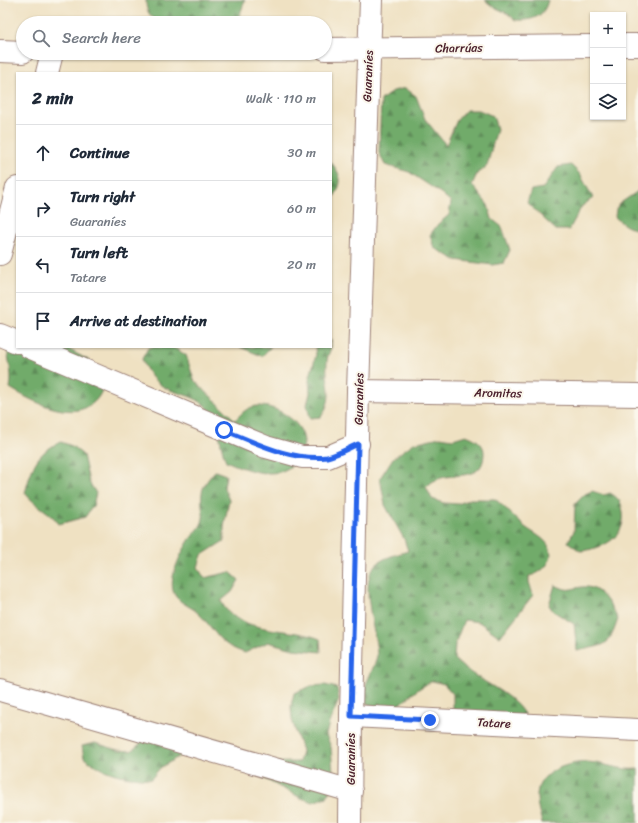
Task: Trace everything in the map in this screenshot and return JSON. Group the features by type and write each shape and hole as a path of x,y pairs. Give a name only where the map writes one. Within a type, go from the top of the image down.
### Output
{"street":[{"name":"Guaraníes","path":"350,823 358,391 371,0"},
{"path":"626,46 638,45"},
{"name":"Charrúas","path":"332,49 590,46"},
{"path":"0,51 16,52"},
{"path":"47,72 50,60"},
{"path":"0,254 16,192"},
{"path":"0,335 16,342"},
{"path":"31,348 266,447 302,457 328,457 358,444"},
{"name":"Aromitas","path":"358,391 638,395"},
{"path":"0,690 351,791"},
{"name":"Tatare","path":"351,716 638,730"}],"green space":[{"path":"146,0 245,0 239,16 151,16 147,10"},
{"path":"485,0 548,0 540,15 526,20 515,20"},
{"path":"405,88 416,96 425,119 446,145 457,120 466,110 479,110 493,116 497,129 487,166 477,174 472,185 488,205 492,219 502,227 510,250 504,263 492,265 456,260 434,248 430,235 438,224 449,215 451,202 442,194 409,172 385,165 379,153 381,100 393,91"},
{"path":"332,164 340,178 337,191 332,201"},
{"path":"571,165 580,174 593,198 582,206 569,230 556,230 527,203 531,190 543,188 558,167"},
{"path":"638,191 638,229 634,229 623,224 615,217 616,209 619,204"},
{"path":"8,339 16,346 16,348 70,348 68,349 90,361 105,382 98,397 89,406 77,410 64,410 35,402 10,388 11,375 7,346"},
{"path":"148,348 174,348 186,355 194,380 235,420 247,409 257,406 264,406 280,411 294,421 302,434 304,442 298,459 283,471 274,473 254,471 226,461 218,428 210,411 202,403 193,398 156,382 148,373 142,359"},
{"path":"242,348 270,348 262,356"},
{"path":"315,348 331,348 327,362 329,396 328,402 321,417 310,418 307,405 310,393 309,380 316,355"},
{"path":"466,435 475,439 483,447 484,454 479,469 473,473 443,477 432,482 426,487 432,499 444,503 458,504 470,499 495,499 525,527 545,541 551,552 551,557 546,566 538,573 529,576 529,582 533,595 500,637 479,622 464,620 455,644 454,659 462,667 510,698 525,715 457,720 453,708 453,694 444,684 433,681 415,692 388,714 364,702 366,684 377,656 368,597 368,585 370,575 377,564 390,557 408,551 404,539 385,505 380,478 393,458 414,443 440,437 453,439"},
{"path":"61,442 72,446 83,455 89,482 96,493 93,506 85,517 59,524 25,493 30,476 40,456 52,446"},
{"path":"215,471 226,475 224,488 229,500 224,527 224,541 202,555 198,567 204,578 230,572 239,580 232,592 221,601 228,612 239,620 252,625 309,635 320,639 321,652 293,649 268,642 245,653 228,646 223,642 199,614 179,600 173,592 172,585 175,568 186,545 201,524 203,517 202,491"},
{"path":"592,491 604,495 610,493 618,499 623,509 623,522 621,529 611,541 596,548 580,551 568,542 574,531 575,504 585,494"},
{"path":"555,585 563,589 589,587 595,589 604,597 618,619 615,629 605,644 577,651 574,624 553,611 549,605"},
{"path":"325,685 337,688 339,700 329,723 326,735 331,747 333,772 332,785 327,797 313,802 301,798 234,763 299,762 302,751 292,720 291,706 294,693 311,686"},
{"path":"146,733 183,754 160,768 151,779 124,776 108,772 84,758 82,746 95,743 118,750 131,751 140,744"},
{"path":"587,762 625,769 638,769 638,823 542,823 537,798 538,789 541,782 547,775 561,767 570,764"}],"route":[{"path":"224,430 266,447 302,457 328,457 358,444 351,716 430,720"}]}
